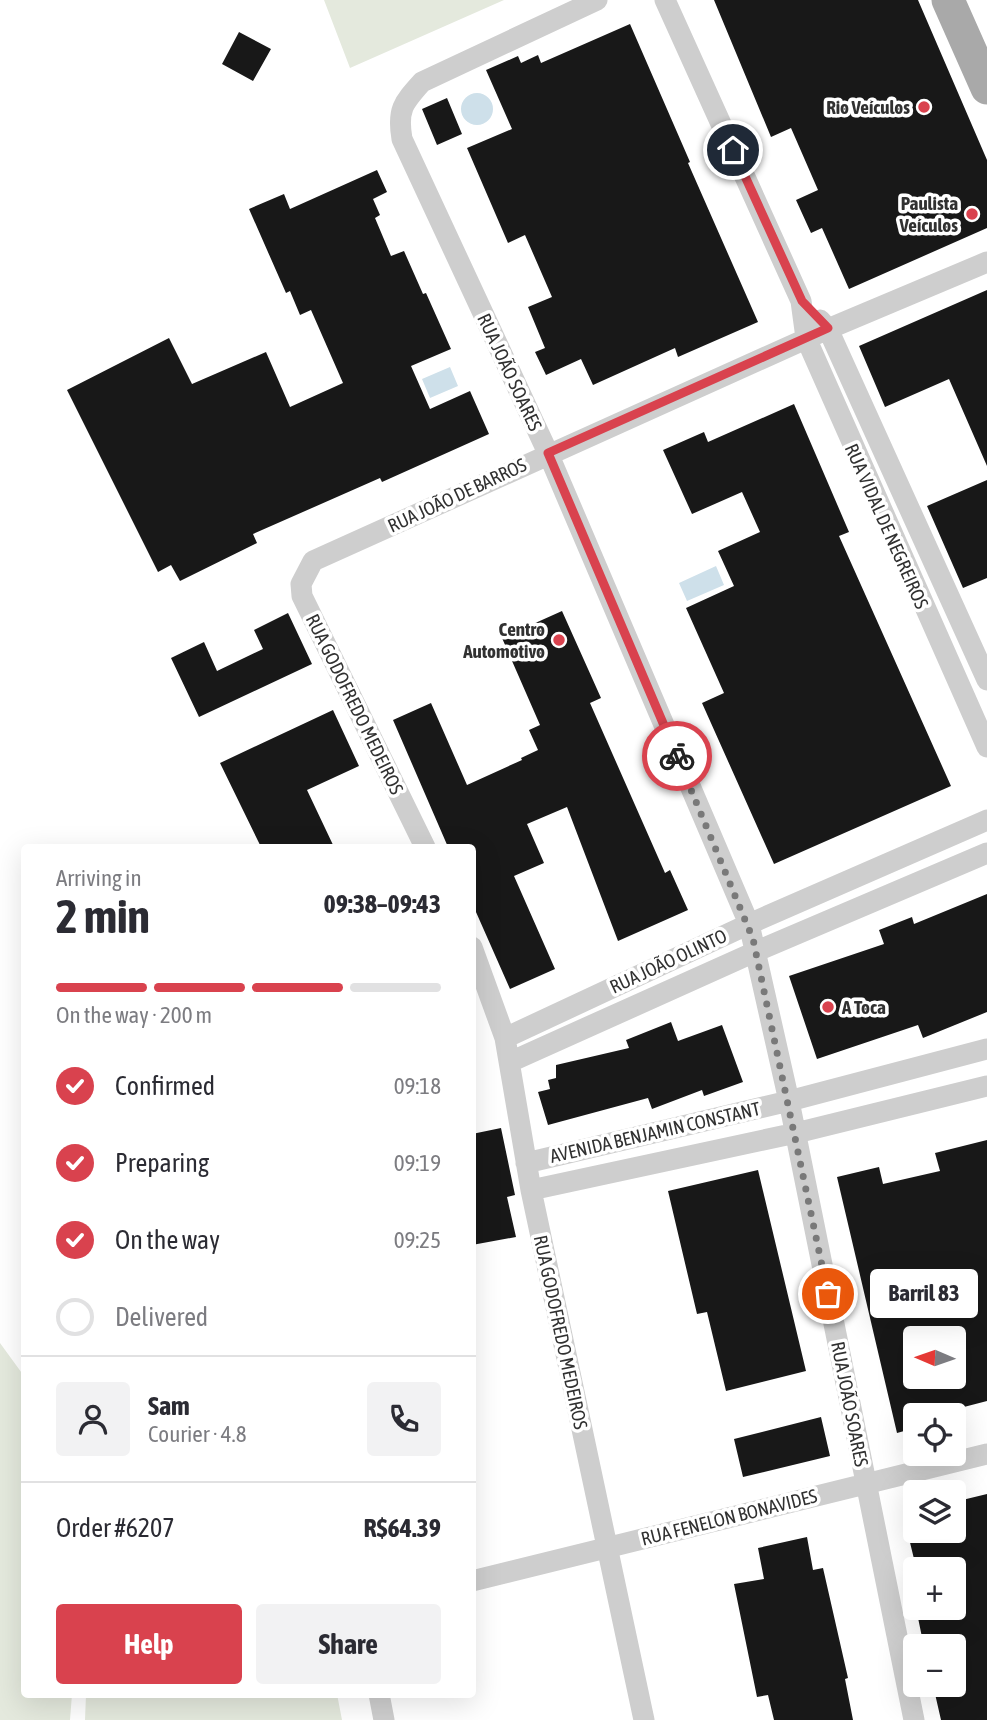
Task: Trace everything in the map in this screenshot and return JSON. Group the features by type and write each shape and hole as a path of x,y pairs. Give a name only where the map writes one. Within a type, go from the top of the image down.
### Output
{"main road":[{"path":"948,0 987,88"}],"street":[{"name":"RUA JOÃO SOARES","path":"597,0 422,82 403,104 398,121 402,139 548,453 749,924 796,1133 914,1720"},
{"name":"RUA VIDAL DE NEGREIROS","path":"665,0 802,301 806,338 987,747"},
{"name":"RUA JOÃO DE BARROS","path":"313,561 828,328 987,262"},
{"name":"RUA VIDAL DE NEGREIROS","path":"802,301 828,328 987,680"},
{"name":"RUA GODOFREDO MEDEIROS","path":"313,561 301,584 302,596 424,844"},
{"name":"RUA JOÃO OLINTO","path":"505,1038 749,924 987,820"},
{"name":"RUA JOÃO OLINTO","path":"510,1062 757,951 987,853"},
{"name":"RUA GODOFREDO MEDEIROS","path":"476,958 505,1038 531,1190 644,1720"},
{"name":"AVENIDA BENJAMIN CONSTANT","path":"526,1163 789,1101 987,1049"},
{"name":"AVENIDA BENJAMIN CONSTANT","path":"531,1190 796,1133 987,1086"},
{"name":"RUA FENELON BONAVIDES","path":"476,1580 987,1454"},
{"path":"380,1698 384,1720"}],"shaded area":[{"path":"324,0 504,0 350,68"},
{"path":"0,1343 21,1372 21,1698 72,1698 70,1720 0,1720"},
{"path":"86,1698 338,1698 342,1720 85,1720"}],"water":[{"path":"477,93 489,97 493,109 489,121 477,125 465,121 461,109 465,97"},
{"path":"450,367 458,386 430,398 422,379"},
{"path":"716,566 724,585 687,601 679,583"}],"building":[{"path":"714,0 918,0 987,160 987,228 849,289 822,228 811,233 796,200 818,190 791,128 771,137"},
{"path":"630,24 758,322 678,357 675,348 593,385 581,359 546,375 535,352 545,348 528,307 552,297 525,235 508,243 467,148 512,129 486,70 518,56 521,63 538,55 541,63"},
{"path":"239,32 271,49 253,81 222,64"},
{"path":"447,98 462,134 437,145 422,109"},
{"path":"377,170 387,192 373,199 380,215 375,218 391,256 404,251 451,349 411,366 430,409 470,391 489,434 382,482 380,478 253,534 257,543 180,581 171,565 158,572 67,390 169,338 192,384 266,352 290,407 343,383 311,310 300,315 290,291 286,293 249,209 284,194 290,209"},
{"path":"987,290 987,466 949,379 885,407 859,346"},
{"path":"794,404 849,532 839,536 951,786 774,864 702,703 724,693 686,608 734,586 718,551 760,532 742,492 692,514 663,450 704,432 708,442"},
{"path":"987,480 987,578 963,588 927,506"},
{"path":"562,611 601,698 590,703 665,873 670,870 688,910 618,941 567,807 527,824 544,863 514,876 555,969 510,989 476,912 476,844 447,844 393,720 431,703 467,785 538,750 529,730 540,725 502,638"},
{"path":"288,613 312,664 199,717 171,658 204,642 217,671 263,649 254,630"},
{"path":"333,710 359,766 307,790 333,844 260,844 220,763"},
{"path":"987,894 987,1012 923,1038 918,1025 817,1059 789,976 884,944 879,930 912,917 914,924"},
{"path":"671,1022 678,1041 722,1025 743,1082 704,1096 702,1090 652,1109 648,1098 548,1125 538,1092 550,1089 548,1080 556,1078 556,1065 629,1048 626,1040"},
{"path":"501,1128 515,1195 507,1197 516,1237 476,1244 476,1133"},
{"path":"987,1140 987,1401 966,1406 966,1403 903,1403 903,1431 897,1433 837,1177 879,1167 883,1184 940,1171 935,1153"},
{"path":"758,1170 806,1371 726,1391 707,1312 697,1314 668,1191"},
{"path":"821,1417 830,1456 743,1477 734,1439"},
{"path":"987,1494 987,1720 941,1720 936,1697 966,1697 966,1634 921,1634 918,1620 966,1620 966,1557 914,1557 910,1543 966,1543 966,1499"},
{"path":"807,1537 813,1570 823,1568 848,1678 845,1679 853,1720 774,1720 768,1695 757,1697 734,1584 764,1579 758,1548"}],"way so far":[{"path":"677,756 749,924 789,1101 828,1294"}],"place":[{"name":"Rio Veículos","path":"924,107"},
{"name":"Paulista Veículos","path":"972,214"},
{"name":"Centro Automotivo","path":"559,640"},
{"name":"A Toca","path":"828,1007"},
{"name":"Barril 83","path":"828,1294"}],"route":[{"path":"677,756 548,453 828,328 802,301 733,150"}]}
